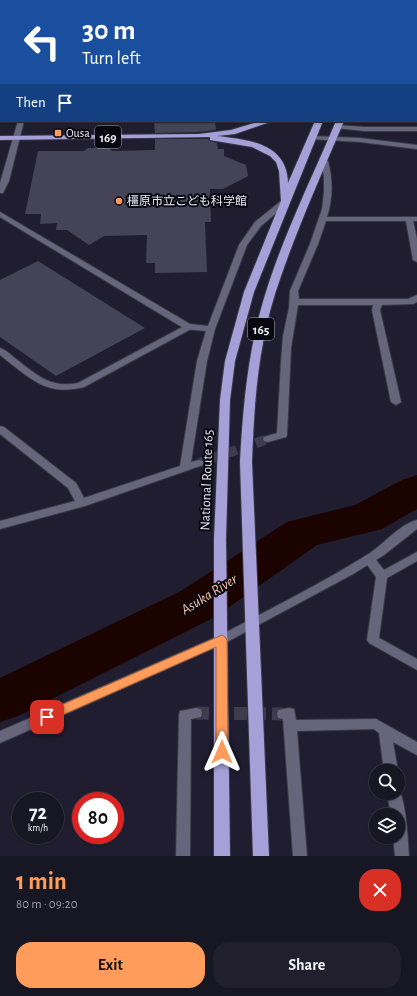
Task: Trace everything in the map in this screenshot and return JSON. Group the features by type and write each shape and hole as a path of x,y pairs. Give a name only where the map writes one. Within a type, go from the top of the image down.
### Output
{"highway":[{"name":"169","path":"0,138 199,136 232,132 266,122"},
{"name":"National Route 165","path":"222,856 222,640 220,544 225,400 230,362 249,292 284,203 319,122"},
{"name":"165","path":"261,856 252,656 253,607 248,532 246,462 254,364 270,294 339,124"},
{"path":"199,136 249,144 270,152 276,157 283,170 284,203"}],"street":[{"path":"0,191 5,182 18,138 21,122"},
{"path":"339,124 364,129 417,129"},
{"path":"312,138 417,147"},
{"path":"268,439 282,435 289,327 296,302 294,291 324,219 328,171 324,161"},
{"path":"185,468 202,361 211,328 243,245 258,224 284,203"},
{"path":"0,214 188,327 211,328"},
{"path":"324,219 413,219 417,260"},
{"path":"296,302 410,302 417,298"},
{"path":"378,302 376,310 396,402"},
{"path":"0,351 47,384 57,388 71,388 81,385 188,327"},
{"path":"0,429 72,486 81,504"},
{"path":"0,525 81,504 199,463"},
{"path":"0,737 222,640 369,559 417,524"},
{"path":"382,576 417,556"},
{"path":"369,559 382,576 373,640 417,664"},
{"path":"183,856 185,715 196,713"},
{"path":"283,714 289,713 300,856"},
{"path":"290,726 376,724 417,749"},
{"path":"385,730 390,764"},
{"path":"401,844 402,856"}],"building":[{"path":"154,122 215,122 216,130 155,133"},
{"path":"155,139 208,139 217,143 218,149 224,149 224,156 246,165 248,176 223,189 210,189 211,222 205,222 207,272 155,273 155,263 146,263 147,235 104,236 89,245 67,230 56,230 57,223 40,224 41,214 25,214 38,151 84,151 88,148 108,148 113,151 155,150"},
{"path":"38,261 145,328 56,376 0,337 0,280"}],"waterway":[{"name":"Asuka River","path":"0,701 198,604 303,533 367,518 417,490"}],"tunnel":[{"path":"199,463 268,439"},
{"path":"196,713 283,714"}],"place":[{"name":"Ousa","path":"58,133"},
{"name":"橿原市立こども科学館","path":"119,201"}],"route":[{"path":"47,717 222,640 222,752"}]}
